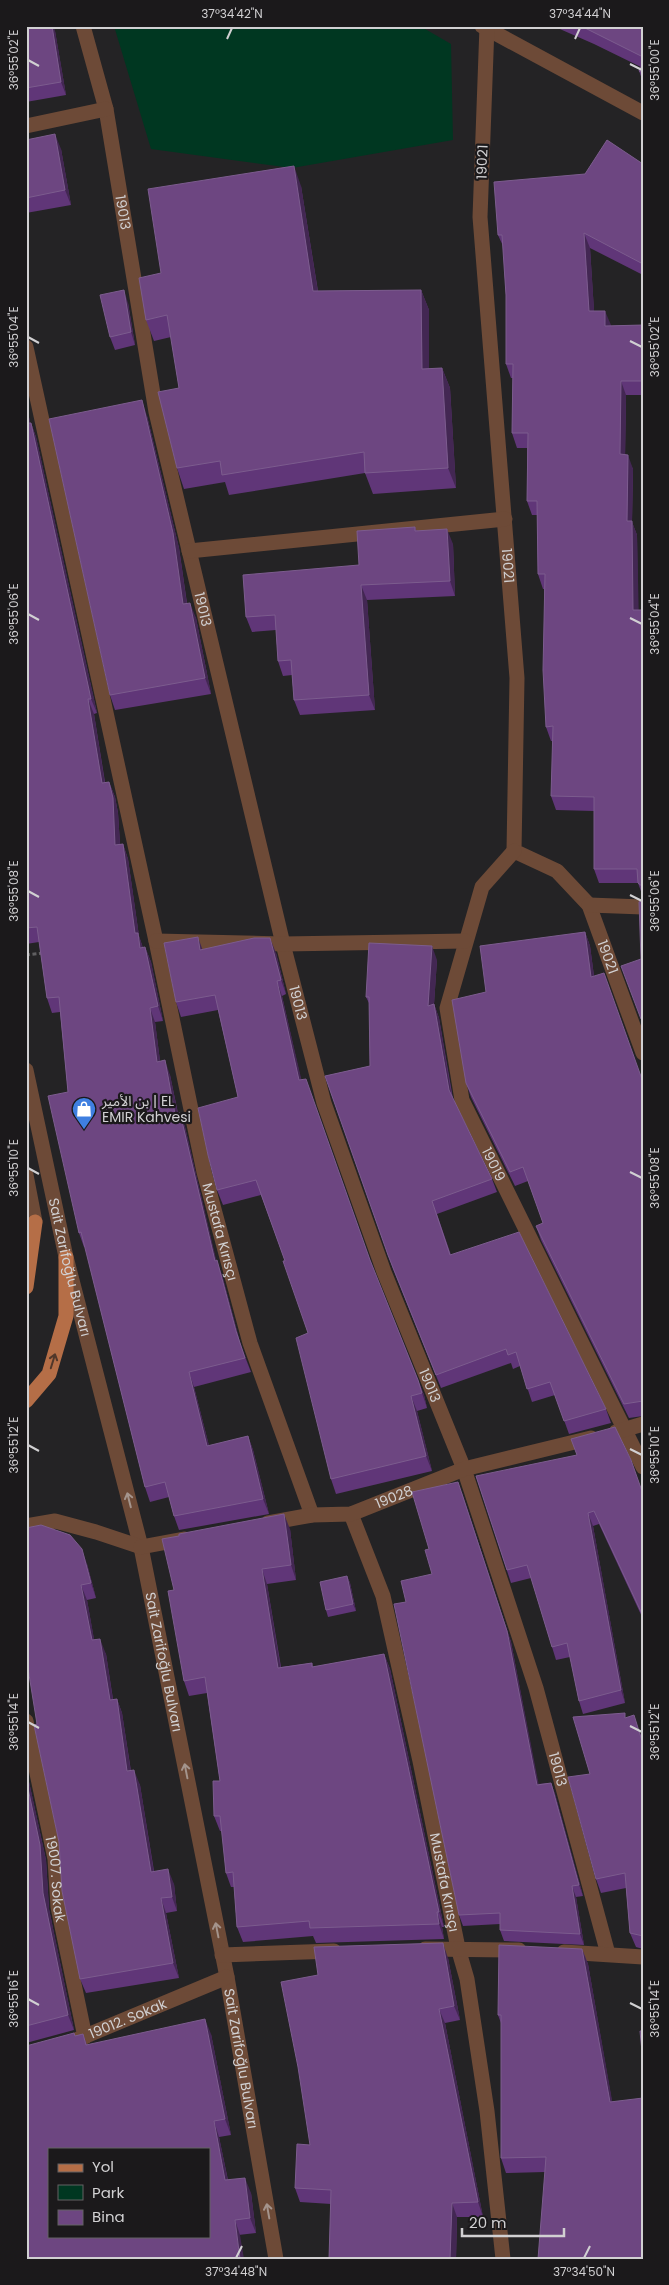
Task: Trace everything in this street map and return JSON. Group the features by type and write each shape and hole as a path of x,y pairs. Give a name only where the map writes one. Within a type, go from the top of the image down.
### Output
{"main road":[{"path":"26,1287 34,1222"},
{"path":"26,1401 49,1374 66,1316 66,1257"}],"street":[{"name":"19013","path":"83,26 106,109 156,412 283,944 324,1103 384,1272 464,1469 536,1688 608,1954"},
{"path":"485,27 643,113"},
{"name":"19021","path":"485,27 480,217 517,678 514,851 557,871 589,905 643,1053"},
{"path":"26,126 106,109"},
{"name":"Mustafa Kırısçı","path":"26,347 156,941 204,1172 250,1344 312,1515"},
{"path":"189,551 505,519"},
{"name":"19019","path":"514,851 482,887 447,1008 462,1100 626,1429 643,1467"},
{"path":"589,905 643,907"},
{"path":"156,941 283,944 465,941"},
{"name":"Sait Zarifoğlu Bulvarı","path":"26,1070 66,1257 141,1548 227,1977 276,2259"},
{"name":"Sait Zarifoğlu Bulvarı","path":"26,1175 34,1222"},
{"name":"19028","path":"255,1526 312,1515 351,1514 464,1469 643,1424"},
{"name":"Mustafa Kırısçı","path":"351,1514 383,1596 420,1761 458,1948 467,1979 487,2111 503,2259"},
{"path":"26,1526 55,1521 96,1532 141,1548 198,1537"},
{"name":"19007. Sokak","path":"26,1721 55,1859 58,1907 85,2037"},
{"path":"409,1949 458,1948 643,1957"},
{"path":"222,1955 350,1951"},
{"name":"19012. Sokak","path":"60,2044 85,2037 227,1977"}],"path":[{"path":"26,955 45,953"}],"green space":[{"path":"114,26 420,26 451,44 453,140 292,168 151,149"}],"building":[{"path":"26,26 52,26 61,82 26,88"},
{"path":"581,26 643,26 643,57"},
{"path":"643,63 643,73 639,71"},
{"path":"55,134 65,190 26,198 26,140"},
{"path":"607,140 643,164 643,264 584,233 589,311 605,311 605,326 643,325 643,381 621,381 620,454 628,455 627,521 632,521 633,610 643,610 643,887 638,883 637,869 594,869 594,797 551,796 553,726 546,727 543,670 545,574 538,574 537,501 527,501 528,433 512,433 513,364 506,364 506,295 502,235 498,235 494,182 585,174"},
{"path":"294,166 313,291 421,290 422,369 442,368 448,468 365,473 364,452 222,475 220,461 177,468 158,392 179,388 167,315 146,320 139,278 161,273 148,189"},
{"path":"124,290 131,332 110,337 100,295"},
{"path":"142,400 173,533 183,604 190,603 205,678 110,695 49,419"},
{"path":"26,417 27,423 31,423 91,699 88,699 102,783 109,782 113,798 115,845 123,844 135,933 138,933 140,948 145,947 158,1006 150,1008 157,1062 165,1060 175,1114 180,1113 215,1261 217,1260 245,1358 189,1372 207,1446 248,1436 263,1499 174,1516 165,1482 145,1487 81,1232 79,1233 48,1096 68,1092 59,997 47,998 37,927 26,928"},
{"path":"415,527 415,531 447,529 450,581 361,585 369,695 294,700 291,660 278,661 275,615 246,617 243,575 359,565 357,531"},
{"path":"643,899 643,1019 641,1019 621,966 641,959 639,902"},
{"path":"585,932 591,977 604,973 643,1082 643,1401 624,1404 536,1226 543,1223 523,1167 510,1172 466,1083 452,1000 486,992 480,946"},
{"path":"198,937 200,950 254,938 270,938 281,980 277,981 299,1080 306,1079 370,1260 422,1393 411,1396 426,1456 331,1479 296,1338 308,1333 256,1180 217,1190 208,1155 198,1108 238,1097 215,995 176,1002 164,943"},
{"path":"369,943 432,946 428,1006 434,1004 449,1090 492,1179 432,1201 450,1255 519,1232 606,1409 564,1421 550,1382 527,1389 516,1352 508,1355 506,1349 436,1375 388,1255 325,1076 370,1066 369,997 366,997"},
{"path":"615,1427 631,1460 643,1494 643,1616 594,1511 588,1513 621,1690 579,1701 567,1643 552,1647 527,1565 507,1570 476,1476 577,1455 571,1439"},
{"path":"458,1482 507,1631 537,1785 551,1783 579,1885 572,1886 580,1934 500,1930 500,1913 459,1915 394,1604 406,1602 401,1581 432,1574 425,1550 429,1549 412,1492"},
{"path":"284,1514 291,1565 262,1569 278,1668 312,1663 312,1667 384,1654 439,1912 437,1912 439,1924 310,1928 309,1921 237,1927 233,1872 226,1873 220,1816 214,1816 213,1781 220,1781 205,1677 184,1681 168,1591 174,1590 162,1539"},
{"path":"41,1525 70,1535 82,1549 91,1583 81,1585 92,1640 100,1639 110,1700 117,1699 127,1771 134,1770 151,1872 168,1869 172,1897 161,1898 173,1963 80,1979 62,1891 59,1842 34,1725 37,1724 26,1656 26,1528"},
{"path":"347,1576 353,1604 326,1610 320,1582"},
{"path":"625,1713 625,1718 634,1715 643,1744 643,1936 630,1933 625,1873 596,1879 568,1777 590,1774 573,1717"},
{"path":"26,1779 40,1845 43,1893 68,2015 26,2026"},
{"path":"443,1943 454,2006 439,2009 478,2202 452,2203 450,2259 329,2259 331,2190 295,2188 297,2144 310,2145 298,2067 281,1982 318,1975 314,1947"},
{"path":"499,1945 582,1949 610,2102 643,2098 643,2259 538,2259 546,2157 501,2158 501,2015 498,2015"},
{"path":"205,2019 225,2119 214,2121 225,2180 245,2178 250,2218 235,2220 240,2259 26,2259 26,2046 74,2033 75,2036 83,2034 86,2045"},
{"path":"640,2031 643,2031 643,2062"}],"place":[{"name":"بن الأمير | EL EMIR Kahvesi","path":"84,1130"}]}
